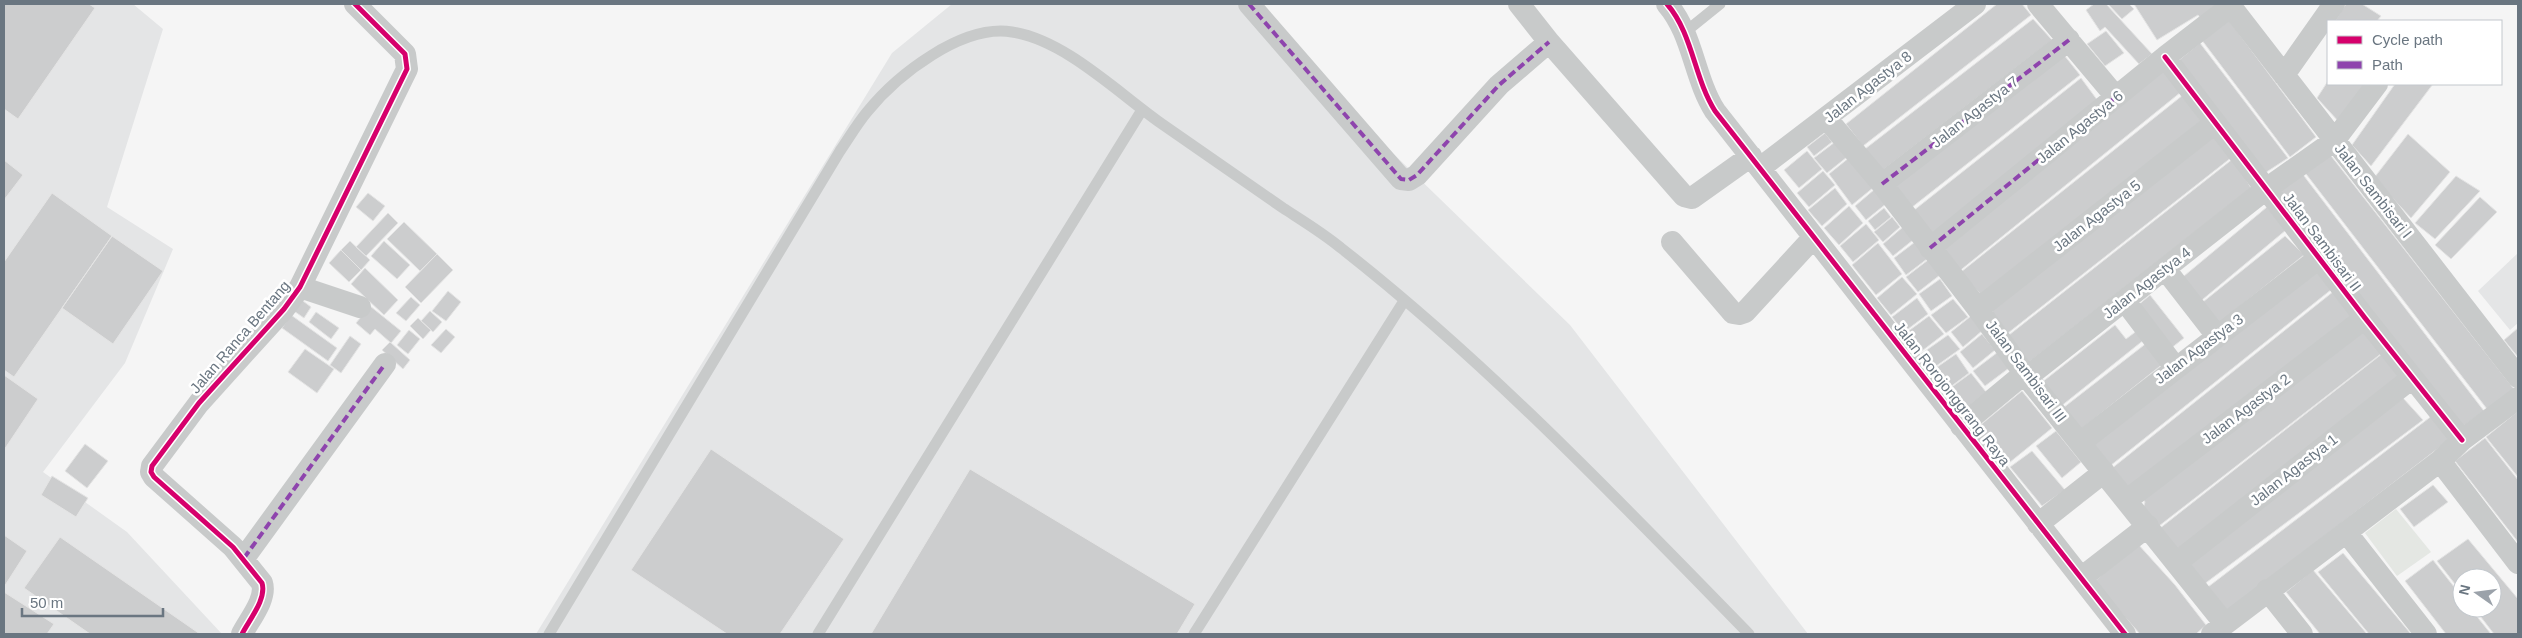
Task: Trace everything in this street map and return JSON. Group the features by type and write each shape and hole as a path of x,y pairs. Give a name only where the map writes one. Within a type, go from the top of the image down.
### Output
{"street":[{"name":"Jalan Ranca Bentang","path":"242,634 264,590 262,583 244,558 154,477 151,472 152,466 199,403 284,309 300,287 407,69 405,54 354,4"},
{"path":"1249,4 1401,179 1409,180 1417,175 1499,85 1549,42"},
{"name":"Jalan Agastya 8","path":"1519,4 1549,42 1684,196 1692,198 1827,119 1975,4"},
{"name":"Jalan Rorojonggrang Raya","path":"1666,4 1679,20 1705,96 1813,238 2125,634"},
{"path":"2038,4 2116,97"},
{"path":"2284,75 2334,4"},
{"name":"Jalan Sambisari I","path":"2230,5 2518,377"},
{"name":"Jalan Agastya 6","path":"1930,248 2230,5"},
{"name":"Jalan Agastya 7","path":"1882,184 2069,40"},
{"name":"Jalan Sambisari II","path":"2165,57 2364,318 2462,440"},
{"name":"Jalan Agastya 4","path":"1961,426 2125,301 2266,189 2334,141 2376,85"},
{"name":"Jalan Sambisari III","path":"1827,119 1882,184 2026,375 2176,562 2218,629"},
{"name":"Jalan Agastya 5","path":"1978,309 2216,123"},
{"path":"1672,242 1733,313 1739,314 1745,312 1813,238"},
{"name":"Jalan Agastya 3","path":"2081,442 2175,367 2319,258"},
{"path":"2165,269 2217,336"},
{"path":"300,287 360,307"},
{"path":"2125,301 2175,367"},
{"name":"Jalan Agastya 2","path":"2127,500 2364,318"},
{"path":"244,558 385,364"},
{"name":"Jalan Agastya 1","path":"2176,562 2412,378"},
{"path":"2218,629 2267,590 2440,461 2462,440 2518,398"},
{"path":"2440,461 2518,562"},
{"path":"2038,524 2104,472"},
{"path":"2080,578 2148,526"},
{"path":"2346,532 2426,634"},
{"path":"2267,590 2302,634"}],"lane":[{"path":"1684,33 1720,4"},
{"path":"549,634 840,151 868,110 905,75 934,54 969,36 1010,31 1047,42 1340,247 1404,301 1523,408 1748,634"},
{"path":"818,634 1142,110"},
{"path":"1194,634 1404,301"}],"shaded area":[{"path":"4,4 133,4 163,29 107,207 173,249 125,363 43,472 127,532 222,634 4,634"},
{"path":"952,4 1239,4 1570,325 1808,634 536,634 892,53"},
{"path":"2518,253 2518,323 2510,330 2478,291"},
{"path":"2396,509 2431,552 2397,576 2365,533"}],"building":[{"path":"4,4 89,4 95,8 18,119 4,109"},
{"path":"1997,4 2022,4 2031,15 1863,146 1846,124"},
{"path":"2094,4 2106,4 2152,54 2139,64 2105,27 2100,31 2086,10"},
{"path":"2108,4 2129,4 2134,9 2122,19"},
{"path":"2134,4 2221,4 2202,20 2198,15 2157,40"},
{"path":"2346,4 2362,4 2381,16 2378,20 2336,20"},
{"path":"2033,19 2052,40 1883,170 1865,149"},
{"path":"2228,19 2316,137 2290,157 2201,39"},
{"path":"2106,31 2124,53 2105,66 2087,44"},
{"path":"2200,43 2288,158 2265,173 2179,60"},
{"path":"2064,55 2080,75 1911,208 1892,186"},
{"path":"2165,69 2181,92 1957,273 1942,247"},
{"path":"2081,78 2098,101 1932,235 1913,211"},
{"path":"2327,83 2327,85 2367,85 2339,122 2317,98"},
{"path":"2394,85 2432,85 2371,166 2352,145"},
{"path":"2183,95 2201,121 1982,296 1961,272"},
{"path":"1825,133 1832,142 1814,156 1807,147"},
{"path":"2408,134 2450,172 2411,218 2374,178"},
{"path":"2215,136 2232,157 2008,333 1990,309"},
{"path":"1835,142 1847,157 1827,173 1814,158"},
{"path":"1807,151 1822,169 1799,188 1784,170"},
{"path":"2328,152 2514,389 2487,409 2303,170"},
{"path":"1850,157 1874,187 1852,205 1829,174"},
{"path":"2234,158 2251,188 2028,363 2009,335"},
{"path":"4,160 23,175 4,200"},
{"path":"1823,171 1835,185 1809,207 1797,193"},
{"path":"2301,172 2484,411 2462,427 2276,191"},
{"path":"2456,176 2480,191 2435,239 2415,223"},
{"path":"1835,188 1847,204 1822,226 1808,210"},
{"path":"1875,189 1887,203 1866,220 1855,206"},
{"path":"52,193 112,236 14,377 4,370 4,262"},
{"path":"368,193 385,206 373,221 356,207"},
{"path":"2480,197 2497,212 2451,259 2435,245"},
{"path":"1849,206 1863,223 1839,245 1824,228"},
{"path":"2267,207 2286,230 2196,305 2178,281"},
{"path":"1884,208 1891,217 1875,230 1868,221"},
{"path":"388,213 398,223 366,256 356,247"},
{"path":"1892,217 1900,227 1883,242 1874,232"},
{"path":"404,222 437,254 420,271 387,239"},
{"path":"1866,224 1879,240 1853,262 1840,246"},
{"path":"1903,227 1913,240 1893,256 1883,244"},
{"path":"112,236 163,271 113,344 62,308"},
{"path":"2285,236 2304,255 2214,327 2198,306"},
{"path":"350,241 370,260 361,270 341,250"},
{"path":"384,241 410,265 397,279 371,256"},
{"path":"1915,242 1927,259 1906,275 1894,258"},
{"path":"1878,243 1902,274 1876,295 1852,265"},
{"path":"341,250 361,270 349,282 329,263"},
{"path":"437,254 453,270 421,303 405,287"},
{"path":"1928,260 1940,275 1918,292 1906,277"},
{"path":"365,268 398,300 384,315 351,284"},
{"path":"2316,271 2332,289 2110,466 2090,441"},
{"path":"1902,277 1917,294 1891,315 1877,298"},
{"path":"1940,279 1952,296 1931,311 1919,294"},
{"path":"448,291 461,302 446,321 432,311"},
{"path":"2334,291 2353,319 2127,489 2111,469"},
{"path":"2150,295 2184,338 2170,349 2136,307"},
{"path":"411,297 420,305 406,321 396,313"},
{"path":"299,298 311,307 304,318 291,309"},
{"path":"1917,298 1928,314 1904,332 1892,317"},
{"path":"1953,299 1968,317 1946,333 1931,315"},
{"path":"370,306 401,331 391,343 375,329 370,335 356,323"},
{"path":"430,311 442,322 433,332 421,321"},
{"path":"316,312 339,328 331,339 309,322"},
{"path":"291,315 337,348 328,361 282,328"},
{"path":"1929,316 1944,334 1918,354 1903,335"},
{"path":"1971,316 1983,330 1963,347 1951,332"},
{"path":"418,318 431,330 423,339 410,326"},
{"path":"2115,325 2126,339 2138,330 2145,339 2060,407 2041,383"},
{"path":"2518,328 2518,357 2504,340"},
{"path":"446,329 455,337 441,353 431,345"},
{"path":"2364,329 2382,353 2159,526 2143,509 2145,502 2142,497"},
{"path":"409,330 420,339 408,354 397,345"},
{"path":"1982,334 1995,350 1973,368 1960,352"},
{"path":"1948,335 1960,349 1932,369 1921,354"},
{"path":"350,336 361,344 341,373 330,365"},
{"path":"390,342 410,360 403,369 382,350"},
{"path":"2148,342 2164,363 2080,430 2063,408"},
{"path":"305,349 334,369 317,393 288,372"},
{"path":"1998,352 2009,368 1985,386 1973,371"},
{"path":"2383,353 2399,373 2398,379 2181,547 2174,549 2159,529"},
{"path":"1956,354 1969,373 1945,391 1930,372"},
{"path":"1971,373 1986,392 1965,409 1949,389"},
{"path":"4,375 38,399 4,450"},
{"path":"2022,391 2052,428 2004,467 1973,431"},
{"path":"2403,398 2423,420 2203,585 2187,560"},
{"path":"2518,411 2518,477 2486,437"},
{"path":"2433,415 2449,440 2227,611 2208,587"},
{"path":"2056,431 2081,462 2062,478 2036,446"},
{"path":"2485,438 2518,480 2518,542 2455,461"},
{"path":"85,444 108,461 87,488 65,471"},
{"path":"711,449 844,539 780,634 727,634 631,570"},
{"path":"2032,451 2065,490 2042,506 2010,467"},
{"path":"970,469 1195,604 1177,634 871,634"},
{"path":"52,476 88,498 76,517 41,495"},
{"path":"2433,485 2448,502 2414,527 2400,509"},
{"path":"4,535 27,551 4,587"},
{"path":"60,537 200,634 90,634 24,588"},
{"path":"2468,539 2492,568 2452,568 2452,580 2437,561"},
{"path":"2137,543 2175,585 2206,625 2196,634 2140,634 2094,582"},
{"path":"2343,553 2411,634 2369,634 2318,572"},
{"path":"2433,560 2452,584 2452,618 2478,618 2491,634 2446,634 2405,581"},
{"path":"2313,570 2367,634 2320,634 2286,592"},
{"path":"2502,580 2518,599 2518,634 2494,634 2482,618 2502,618"},
{"path":"4,592 54,624 47,634 4,634"}],"marked path":[{"path":"1249,4 1401,179 1409,180 1417,175 1499,85 1549,42"},
{"path":"1882,184 2069,40"},
{"path":"1930,248 2116,97"},
{"path":"244,558 385,364"}],"cycle path":[{"path":"242,634 260,602 263,589 262,583 233,547 154,477 151,472 152,466 199,403 284,309 300,287 407,69 405,54 355,4"},
{"path":"1667,4 1683,29 1702,85 1715,111 2125,634"},
{"path":"2165,57 2365,318 2462,440"}]}
